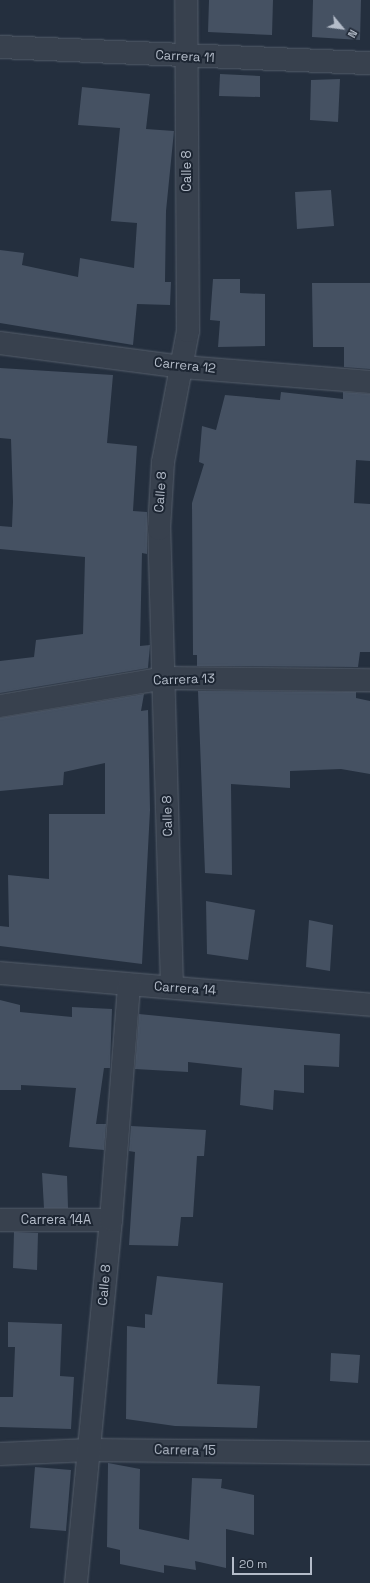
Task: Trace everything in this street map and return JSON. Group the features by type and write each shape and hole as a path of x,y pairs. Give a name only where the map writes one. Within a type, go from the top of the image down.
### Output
{"street":[{"name":"Calle 8","path":"172,986 165,678 158,529 163,462 188,331 186,0"},
{"name":"Carrera 11","path":"0,46 186,57 370,63"},
{"name":"Carrera 12","path":"0,343 182,367 370,382"},
{"name":"Carrera 13","path":"0,706 165,678 370,680"},
{"name":"Carrera 14","path":"0,973 129,986 172,986 370,1005"},
{"name":"Calle 8","path":"76,1583 111,1220 129,986"},
{"name":"Carrera 14A","path":"0,1220 111,1220"},
{"name":"Carrera 15","path":"0,1454 89,1450 370,1453"}],"building":[{"path":"209,0 273,0 272,35 208,32"},
{"path":"313,0 361,0 360,40 312,37"},
{"path":"220,74 260,76 260,97 219,96"},
{"path":"340,79 338,122 310,120 311,80"},
{"path":"82,87 150,94 146,129 174,131 166,211 165,282 171,282 170,305 137,304 133,345 0,323 0,250 24,253 22,265 78,277 80,258 134,268 137,223 111,221 120,128 78,125"},
{"path":"331,190 334,226 297,229 295,192"},
{"path":"213,279 240,279 240,293 265,294 265,346 218,347 220,321 210,320"},
{"path":"312,283 370,283 370,369 344,367 344,347 313,347"},
{"path":"0,368 113,375 107,443 137,446 133,511 147,512 147,554 142,553 140,646 150,645 148,668 0,693 0,661 34,657 36,640 83,634 85,557 0,549 0,526 12,527 13,502 11,439 0,438"},
{"path":"281,392 343,399 343,392 370,394 370,461 356,460 354,503 370,504 370,652 360,652 358,667 197,666 197,655 193,655 192,503 204,464 199,462 202,426 216,430 225,395 280,400"},
{"path":"198,691 356,692 356,698 370,701 370,774 341,769 290,771 290,788 231,784 232,875 205,873"},
{"path":"144,694 141,711 148,710 150,810 142,964 0,946 0,926 9,927 8,875 49,879 49,814 105,814 105,763 64,772 63,785 0,791 0,718"},
{"path":"206,901 255,910 248,960 207,954"},
{"path":"309,920 333,925 330,971 306,967"},
{"path":"0,1000 20,1005 20,1012 72,1017 72,1007 112,1009 110,1068 104,1068 96,1124 106,1124 104,1150 69,1147 76,1088 21,1085 21,1090 0,1090"},
{"path":"139,1014 340,1034 339,1067 304,1065 304,1093 274,1090 273,1110 240,1105 242,1068 188,1062 188,1072 135,1069"},
{"path":"131,1126 206,1130 204,1156 197,1156 193,1217 181,1217 178,1246 129,1245 135,1152 129,1151"},
{"path":"42,1173 67,1176 68,1208 44,1208"},
{"path":"14,1232 38,1233 37,1270 13,1268"},
{"path":"157,1276 223,1283 217,1384 260,1386 257,1428 175,1426 126,1419 127,1326 145,1328 145,1314 152,1315"},
{"path":"8,1322 62,1324 60,1376 74,1377 71,1429 0,1427 0,1397 13,1397 15,1347 8,1347"},
{"path":"331,1353 360,1355 358,1383 330,1381"},
{"path":"108,1463 140,1469 139,1529 189,1540 192,1478 222,1479 221,1488 254,1495 254,1535 226,1529 226,1568 195,1561 196,1570 164,1565 164,1573 120,1564 120,1550 107,1547"},
{"path":"35,1467 71,1470 66,1531 30,1528"}]}
